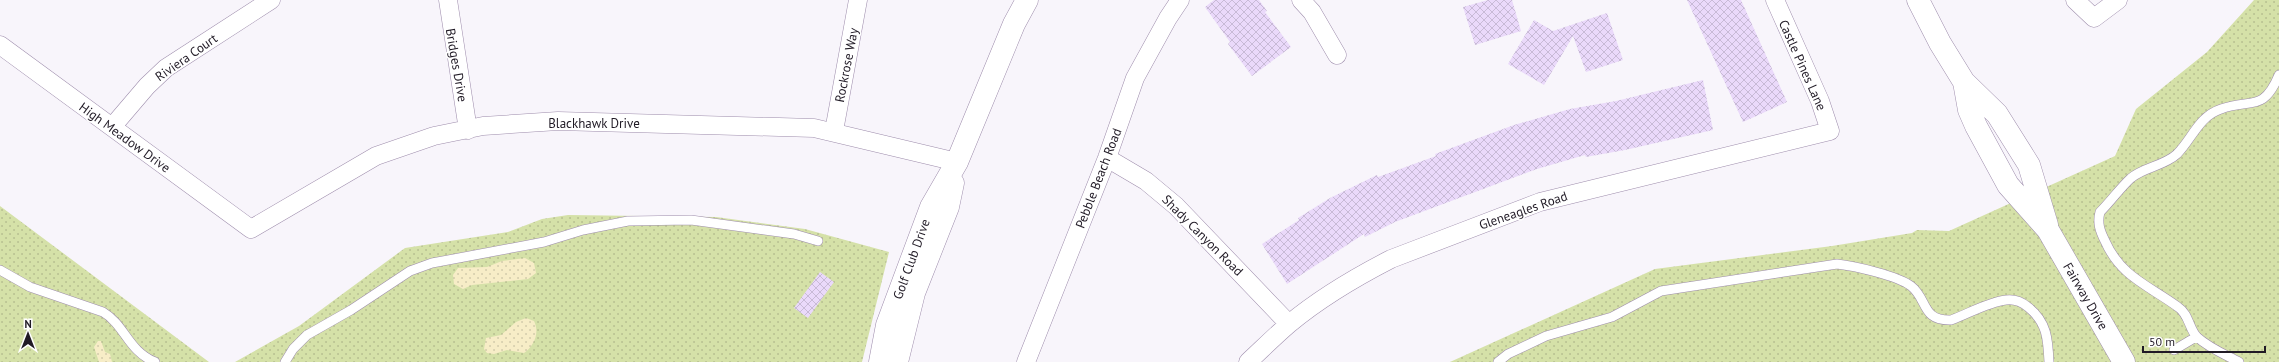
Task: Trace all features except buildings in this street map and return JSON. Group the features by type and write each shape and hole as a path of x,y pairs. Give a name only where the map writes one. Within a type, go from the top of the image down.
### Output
{"street":[{"name":"Riviera Court","path":"112,127 147,86 166,68 271,0"},
{"name":"Bridges Drive","path":"448,0 468,130"},
{"name":"Rockrose Way","path":"834,131 858,0"},
{"name":"Golf Club Drive","path":"880,362 888,325 931,207 957,162 1014,24 1027,0"},
{"path":"1301,0 1312,12 1337,55"},
{"name":"Fairway Drive","path":"1918,0 1940,43 1964,82 1998,114 2029,165 2048,230"},
{"path":"2075,0 2094,18 2118,0"},
{"name":"Castle Pines Lane","path":"1777,1 1820,101 1830,131"},
{"name":"Pebble Beach Road","path":"1026,362 1107,158 1135,78 1175,2"},
{"name":"High Meadow Drive","path":"0,45 251,229"},
{"name":"Fairway Drive","path":"1964,82 1969,110 2008,185 2048,230 2124,362"},
{"name":"Blackhawk Drive","path":"251,229 376,156 434,136 483,126 558,121 814,128 834,131 957,162"},
{"path":"1984,141 2006,128"},
{"name":"Gleneagles Road","path":"1248,362 1289,324 1343,286 1391,259 1540,202 1830,131"},
{"name":"Shady Canyon Road","path":"1107,158 1146,181 1176,206 1289,324"},
{"name":"Golf Club Drive","path":"897,362 914,294 948,207 957,162"}],"lane":[{"path":"2239,362 2196,337 2183,311 2139,282 2114,259 2099,226 2100,212 2130,179 2178,153 2205,118 2221,109 2247,105 2262,100 2270,92 2279,75"},
{"path":"286,362 293,349 307,335 332,322 410,271 432,263 544,242 583,230 628,221 691,220 794,234 818,241"},
{"path":"1498,362 1508,354 1546,336 1612,317 1661,291 1817,265 1837,264 1866,270 1906,283 1916,290 1924,307 1933,317 1943,320 1951,320 2005,300 2020,302 2035,313 2044,324 2047,333 2049,362"},
{"path":"0,270 30,287 103,312 111,318 137,352 155,362"},
{"path":"2174,350 2196,337"}],"green space":[{"path":"2254,0 2279,0 2279,362 1450,362 1655,269 1832,246 1912,233 1917,230 1949,231 2115,156 2136,109 2207,52"},
{"path":"0,206 209,362 0,362"},
{"path":"568,215 716,217 805,229 889,252 862,362 235,362 299,326 405,248 508,232 542,219"}],"sand":[{"path":"525,258 534,263 536,273 528,279 472,285 463,289 454,284 453,275 458,268 487,267 502,261"},
{"path":"526,318 534,321 536,326 535,339 528,350 524,353 507,350 494,354 487,353 484,349 486,338 501,335 516,322"},
{"path":"98,341 101,341 105,352 110,354 112,362 99,362 94,347"}]}
